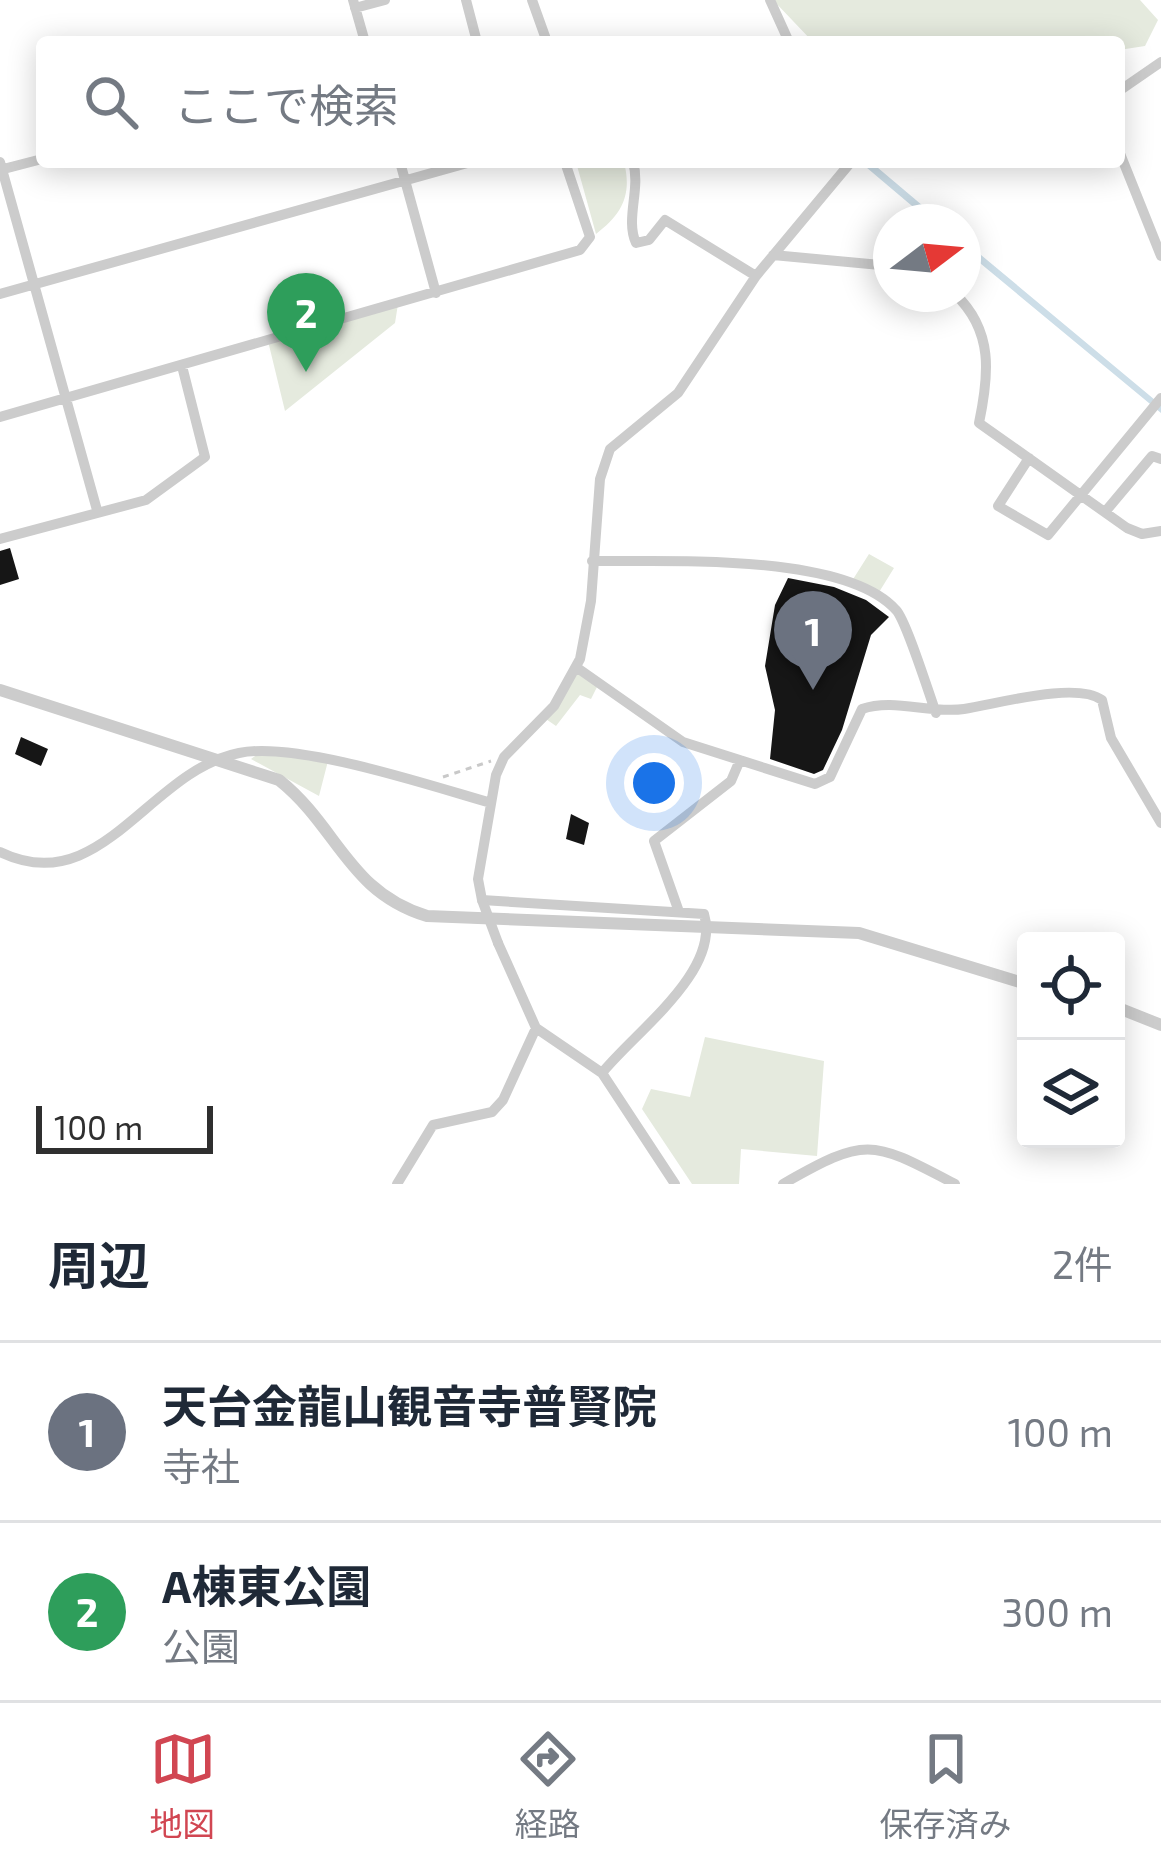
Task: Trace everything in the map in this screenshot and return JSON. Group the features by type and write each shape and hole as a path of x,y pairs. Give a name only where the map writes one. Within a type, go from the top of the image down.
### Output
{"street":[{"path":"363,36 354,4 385,0"},
{"path":"466,0 475,36"},
{"path":"532,0 545,36"},
{"path":"770,0 786,36"},
{"path":"1125,87 1161,62"},
{"path":"36,160 1,167 97,510"},
{"path":"1125,166 1161,256"},
{"path":"402,168 436,293"},
{"path":"0,294 446,168"},
{"path":"0,417 580,250 590,237 567,168"},
{"path":"635,168 639,182 631,232 636,243 649,240 665,220 755,276"},
{"path":"675,1184 602,1073 536,1028 498,943 478,879 504,757 554,706 584,643 600,479 610,449 678,393 755,276 846,168"},
{"path":"773,255 873,264"},
{"path":"967,312 984,339 990,374 980,423 1142,534 1161,531"},
{"path":"0,538 146,500 206,457 182,366"},
{"path":"1029,458 998,506 1048,536 1161,398"},
{"path":"1106,512 1152,456 1161,459"},
{"path":"592,561 780,567 850,584 896,610 936,713"},
{"path":"576,667 683,742 824,784 862,709 878,704 936,713 1068,692 1094,694 1102,700 1112,738 1161,823"},
{"path":"0,690 255,769 297,794 363,881 403,909 456,920 859,933 1017,981"},
{"path":"0,852 37,866 80,859 217,759 246,751 312,759 491,803"},
{"path":"678,909 654,841 731,781 740,760"},
{"path":"482,900 704,914 708,945 694,973 602,1073"},
{"path":"1125,1011 1161,1025"},
{"path":"398,1184 433,1125 492,1112 503,1100 536,1028"},
{"path":"783,1184 865,1145 887,1148 955,1184"}],"path":[{"path":"423,784 504,757"}],"shaded area":[{"path":"773,0 1140,0 1158,20 1145,46 1125,49 1125,36 807,36"},
{"path":"578,168 625,168 623,202 596,234"},
{"path":"867,168 878,168 921,204 910,204"},
{"path":"981,255 1161,405 1161,413 981,264"},
{"path":"398,304 395,323 285,411 268,341"},
{"path":"869,554 894,568 876,597 850,584"},
{"path":"576,667 599,683 591,699 580,695 556,726 543,717"},
{"path":"259,753 328,761 319,796 251,759"},
{"path":"705,1037 824,1061 817,1156 741,1149 739,1184 692,1184 642,1109 651,1089 690,1097"}],"building":[{"path":"10,548 19,579 0,585 0,551"},
{"path":"788,578 834,587 866,600 889,617 871,635 842,730 823,770 814,774 770,759 775,710 765,666 775,605"},
{"path":"21,737 48,749 41,766 15,754"},
{"path":"571,814 589,823 584,845 566,839"}],"place":[{"name":"A棟東公園","path":"306,372"},
{"name":"天台金龍山観音寺普賢院","path":"813,690"}]}
